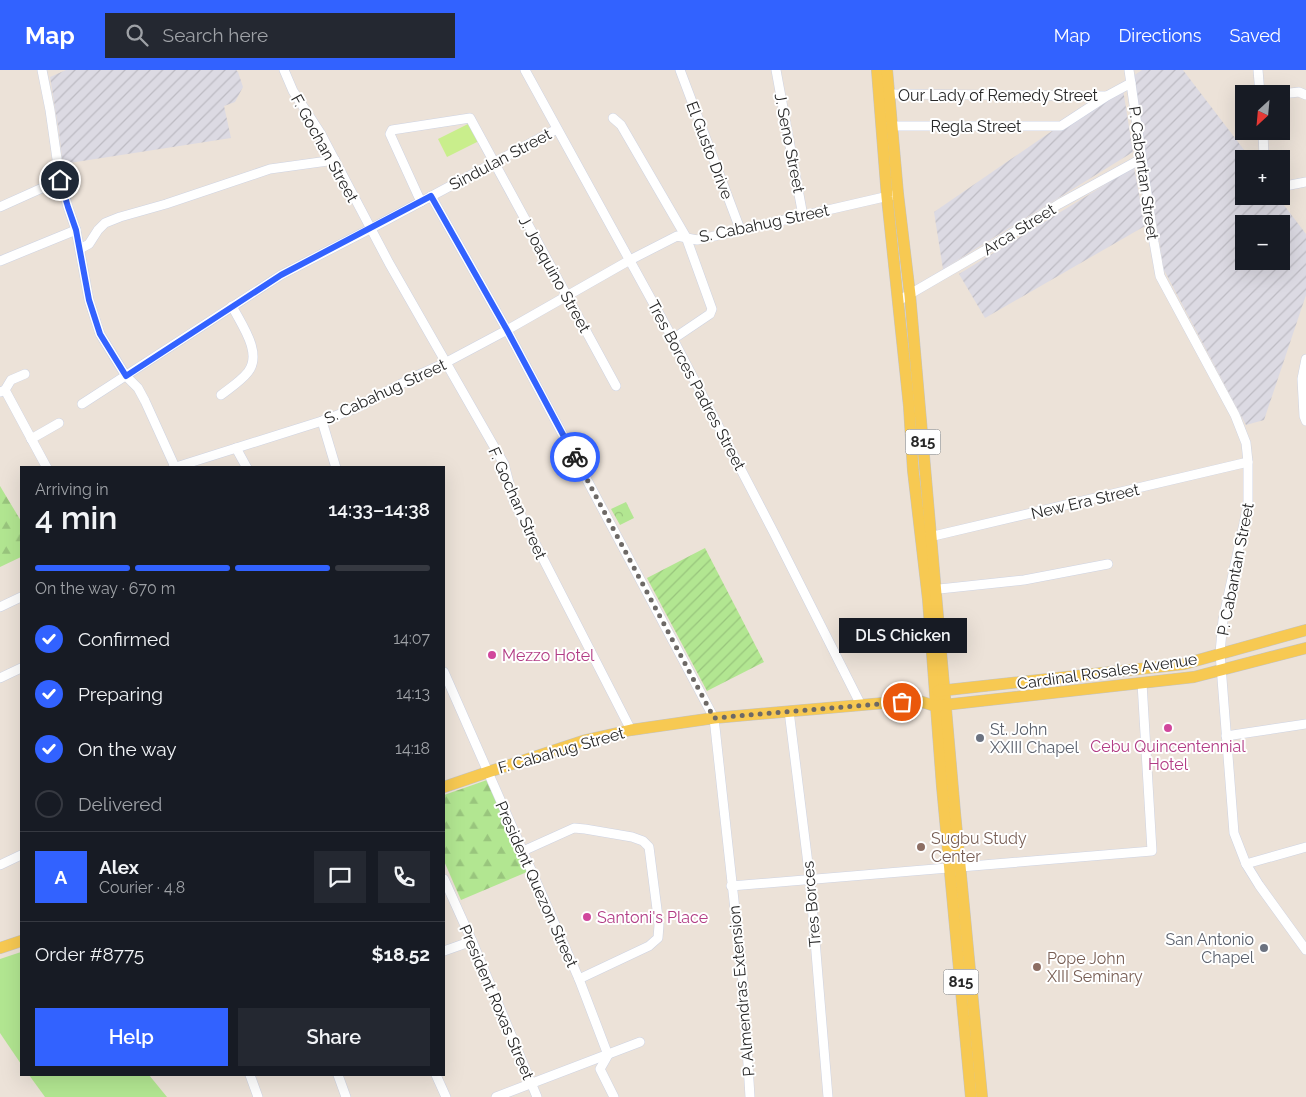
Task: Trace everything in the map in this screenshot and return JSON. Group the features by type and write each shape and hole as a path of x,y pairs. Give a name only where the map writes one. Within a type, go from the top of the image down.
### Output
{"main road":[{"name":"815","path":"877,70 893,196 910,295 926,538 955,867 971,1097"},
{"name":"815","path":"887,70 892,126 898,301 909,406 913,470 926,538"},
{"name":"Cardinal Rosales Avenue","path":"939,691 1184,664 1306,630"},
{"name":"Cardinal Rosales Avenue","path":"941,705 1194,677 1306,648"},
{"name":"F. Cabahug Street","path":"919,700 939,691"},
{"name":"F. Cabahug Street","path":"445,787 586,740 631,730 714,718 919,700 941,705"},
{"name":"815","path":"955,867 982,1097"},
{"path":"0,948 20,941"}],"street":[{"name":"S. Cabahug Street","path":"42,70 60,180 76,230 89,300 100,334 126,376 138,388 174,466"},
{"name":"Tres Borces Padres Street","path":"525,70 673,339 861,705"},
{"name":"El Gusto Drive","path":"680,70 740,229"},
{"name":"J. Seno Street","path":"776,70 803,216"},
{"name":"P. Cabantan Street","path":"1129,70 1160,276 1235,415 1246,443 1248,505 1223,620 1220,653 1234,833 1246,864 1258,885 1306,950"},
{"path":"1258,70 1259,85"},
{"name":"F. Gochan Street","path":"288,71 293,91 321,134 370,229 504,464 514,502 631,730"},
{"path":"1107,96 1131,83"},
{"path":"1290,93 1299,92 1306,95"},
{"name":"Our Lady of Remedy Street","path":"889,94 1107,96"},
{"name":"Regla Street","path":"892,126 1061,126 1107,96"},
{"name":"J. Joaquino Street","path":"421,202 390,134 392,130 470,118 616,386"},
{"path":"613,118 621,125 686,237 712,311 673,339"},
{"name":"Sindulan Street","path":"82,404 281,275 557,129"},
{"name":"Arca Street","path":"898,301 1059,204 1141,158"},
{"path":"80,249 89,244 105,223 114,219 172,202 270,169 335,160"},
{"path":"0,207 60,180"},
{"path":"1290,185 1306,182"},
{"path":"431,196 507,330 714,718"},
{"name":"S. Cabahug Street","path":"177,466 322,421 356,408 507,330 630,260 677,236 697,240 893,196"},
{"path":"0,261 76,230"},
{"path":"221,395 249,372 253,362 254,353 251,342 232,306"},
{"path":"1306,359 1302,379 1304,416 1306,421"},
{"path":"25,374 11,380 2,391 46,466"},
{"path":"322,421 335,466"},
{"path":"31,439 59,423"},
{"path":"236,448 246,466"},
{"name":"New Era Street","path":"926,538 1248,462"},
{"path":"931,590 1024,580 1108,564"},
{"path":"0,607 20,597"},
{"path":"0,678 20,668"},
{"name":"President Quezon Street","path":"445,674 579,979 608,1055"},
{"name":"P. Almendras Extension","path":"731,886 1152,851 1142,683"},
{"name":"Tres Borces","path":"790,711 810,880 828,1097"},
{"name":"P. Almendras Extension","path":"714,718 744,1000 750,1097"},
{"path":"1226,736 1306,724"},
{"path":"523,851 574,828 632,837 643,841 649,847 659,925 658,938 649,946 579,979"},
{"path":"1246,864 1306,847"},
{"path":"0,864 20,855"},
{"name":"President Roxas Street","path":"445,881 537,1097"},
{"path":"445,951 472,941"},
{"path":"496,1097 640,1042"},
{"path":"608,1055 600,1069 614,1097"},
{"path":"250,1076 258,1097"},
{"path":"338,1076 346,1097"},
{"path":"436,1076 446,1097"}],"shaded area":[{"path":"66,70 236,70 243,87 235,102 224,106 231,138 63,164 50,77"},
{"path":"1142,70 1183,70 1244,150 1235,150 1235,205 1284,205 1306,234 1306,295 1264,420 1246,425 1164,270 1133,76"},
{"path":"1122,83 1133,152 943,269 934,212"},
{"path":"1134,167 1145,226 985,318 959,274"}],"green space":[{"path":"470,123 479,141 447,157 438,139"},
{"path":"0,486 20,519 20,557 0,567"},
{"path":"626,502 634,518 620,525 611,509"},
{"path":"705,548 764,662 707,691 647,578"},
{"path":"487,780 527,872 461,900 445,863 445,795"},
{"path":"20,952 20,1063 0,1033 0,959"},
{"path":"30,1076 150,1076 167,1097 45,1097"}],"way so far":[{"path":"575,457 714,718 902,702"}],"place":[{"name":"Mezzo Hotel","path":"492,655"},
{"name":"DLS Chicken","path":"902,702"},
{"name":"Cebu Quincentennial Hotel","path":"1168,728"},
{"name":"St. John XXIII Chapel","path":"980,738"},
{"name":"Sugbu Study Center","path":"921,847"},
{"name":"Santoni's Place","path":"587,917"},
{"name":"San Antonio Chapel","path":"1264,948"},
{"name":"Pope John XIII Seminary","path":"1037,967"}],"route":[{"path":"60,180 76,230 89,300 100,334 126,376 281,275 431,196 507,330 575,457"}]}
